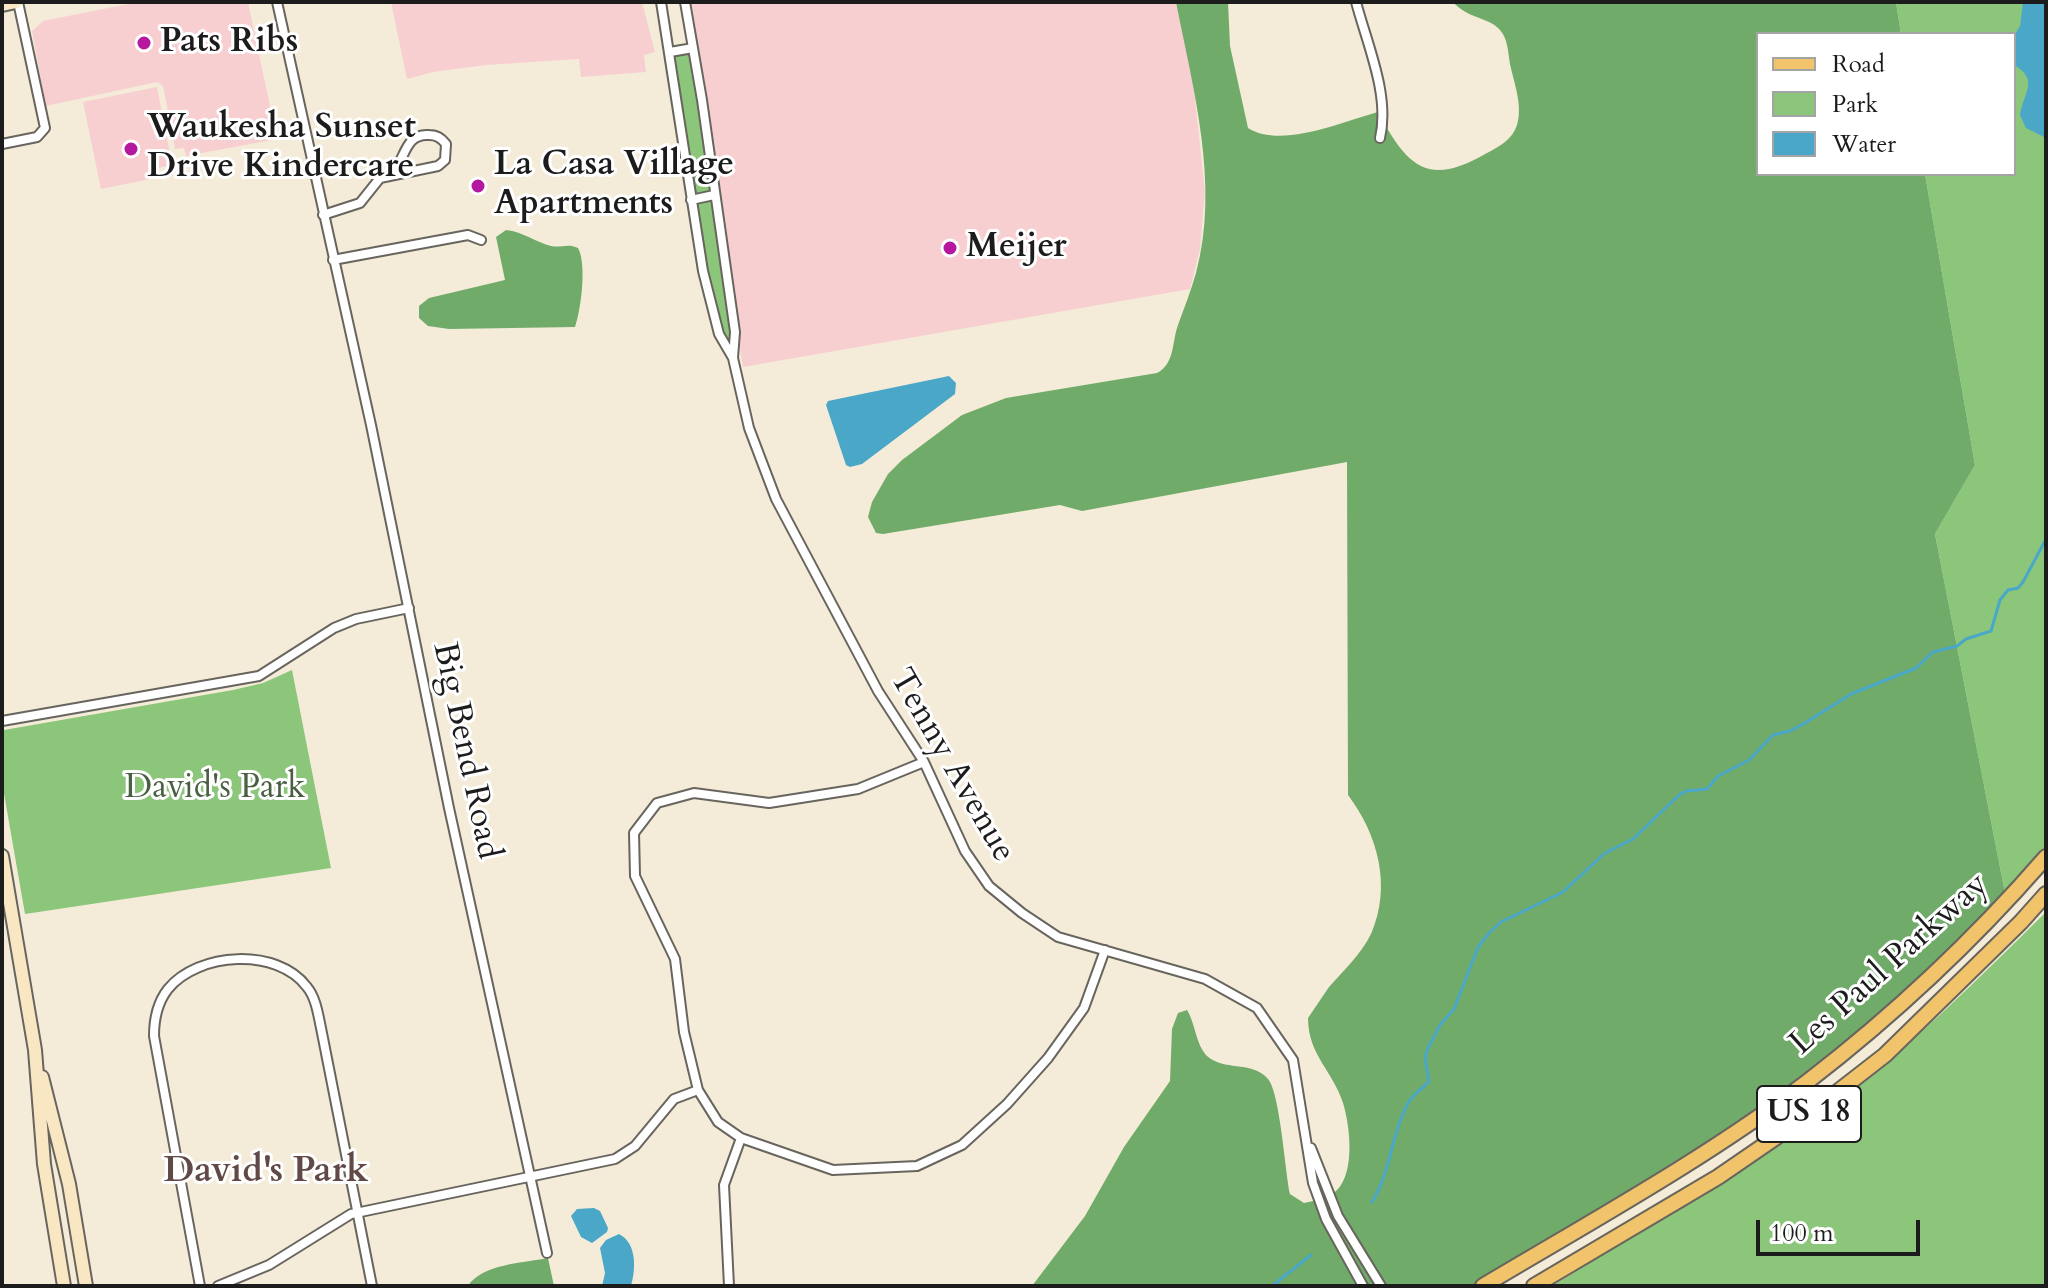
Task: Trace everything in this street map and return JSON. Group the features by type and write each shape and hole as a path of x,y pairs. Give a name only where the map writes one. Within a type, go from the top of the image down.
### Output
{"main road":[{"path":"2,5 17,2"},
{"path":"2,856 35,1050 44,1164 64,1286"},
{"name":"Les Paul Parkway","path":"1483,1286 1714,1147 1806,1082 1899,1006 1972,937 2046,857"},
{"name":"Les Paul Parkway","path":"1534,1286 1718,1177 1804,1118 1885,1055 2046,894"},
{"path":"35,1050 59,1139 86,1286"}],"street":[{"path":"2,144 37,137 45,128 17,2"},
{"name":"Big Bend Road","path":"277,2 371,425 449,808 547,1253"},
{"name":"Tenny Avenue","path":"661,2 709,303 719,334 733,358 758,456 782,513 878,691 924,762 965,851 989,886 1058,937 1205,979 1257,1008 1293,1060 1313,1183 1326,1219 1363,1286"},
{"name":"Tenny Avenue","path":"685,2 735,332 733,358"},
{"path":"1356,2 1382,103 1380,138"},
{"path":"670,52 693,48"},
{"path":"323,215 360,203 375,182 390,175 438,166 445,160 446,144 434,135 416,137 390,175"},
{"path":"691,200 714,195"},
{"path":"333,260 460,236 473,235 481,240"},
{"path":"2,721 259,676 334,628 356,619 409,608"},
{"path":"924,762 858,789 769,803 694,793 657,803 634,833 635,876 675,959 684,1032 698,1090 718,1122 741,1138 833,1170 917,1166 962,1145 1007,1104 1048,1058 1084,1008 1105,950"},
{"path":"200,1286 154,1036 155,1020 163,996 178,979 195,969 231,960 262,960 283,967 307,985 312,994 372,1286"},
{"path":"218,1286 269,1265 345,1216 615,1159 635,1146 674,1099 698,1090"},
{"name":"Tenny Avenue","path":"1306,1136 1338,1216 1381,1286"},
{"path":"730,1285 724,1185 741,1138"}],"shaded area":[{"path":"138,2 248,2 277,139 186,156 184,148 175,149 163,86 157,82 46,106 32,31 43,21"},
{"path":"391,2 642,2 655,52 644,55 646,72 581,77 579,59 486,65 407,79"},
{"path":"685,2 1176,2 1193,81 1205,191 1200,249 1190,289 743,367"},
{"name":"Waukesha Sunset Drive Kindercare","path":"157,87 172,165 149,170 150,179 101,189 83,102"}],"green space":[{"path":"1176,2 1228,2 1230,46 1248,128 1262,134 1294,135 1378,112 1409,158 1434,170 1466,164 1496,148 1512,135 1519,117 1503,34 1495,26 1465,12 1453,2 1896,2 1901,32 1756,32 1756,176 1925,176 1975,465 1935,534 2006,898 1970,935 1808,1076 1733,1129 1477,1286 1032,1286 1085,1216 1124,1147 1170,1081 1172,1029 1178,1013 1187,1010 1199,1043 1211,1059 1256,1070 1268,1079 1279,1115 1290,1194 1304,1203 1327,1197 1343,1181 1349,1160 1348,1123 1343,1103 1316,1053 1308,1018 1367,941 1380,898 1381,879 1374,844 1348,795 1347,462 1082,511 1060,505 883,534 876,533 868,517 872,502 888,474 962,415 1006,398 1157,373 1167,364 1196,273 1203,239 1205,171 1196,103"},
{"path":"1896,2 2046,2 2046,853 2006,898 1935,534 1975,465 1925,176 2016,176 2016,32 1901,32"},
{"path":"693,48 739,334 733,358 709,303 670,52"},
{"path":"506,230 551,246 578,248 583,276 575,327 449,329 428,326 419,318 419,306 429,298 505,280 496,237"},
{"name":"David's Park","path":"292,670 331,868 25,914 2,782 4,730 233,690 263,683"},
{"path":"2046,912 2046,1286 1552,1286 1731,1176 1834,1105 1917,1036"},
{"path":"548,1258 554,1286 468,1286 474,1279 493,1269"}],"water":[{"path":"2023,2 2046,2 2046,138 2026,128 2020,115 2028,82 2016,66 2016,33 2020,26"},
{"path":"949,376 956,383 955,394 862,464 846,465 826,405 828,401"},
{"path":"594,1208 600,1211 608,1228 592,1243 581,1237 571,1216 577,1209"},
{"path":"619,1234 632,1250 634,1272 631,1286 602,1286 605,1273 600,1248 606,1240"}],"waterway":[{"path":"1372,1202 1407,1105 1429,1081 1425,1058 1428,1048 1440,1025 1454,1009 1478,947 1489,933 1501,922 1563,892 1605,853 1633,839 1679,795 1686,791 1707,789 1718,776 1749,760 1773,735 1790,731 1851,694 1916,668 1933,652 1957,646 1966,639 1991,631 2000,600 2008,590 2018,588 2023,582 2046,539"},
{"path":"1272,1286 1311,1255"}],"place":[{"name":"Pats Ribs","path":"144,43"},
{"name":"Waukesha Sunset Drive Kindercare","path":"131,149"},
{"name":"La Casa Village Apartments","path":"478,186"},
{"name":"Meijer","path":"950,248"}],"district":[{"name":"David's Park","path":"266,1173"}]}
